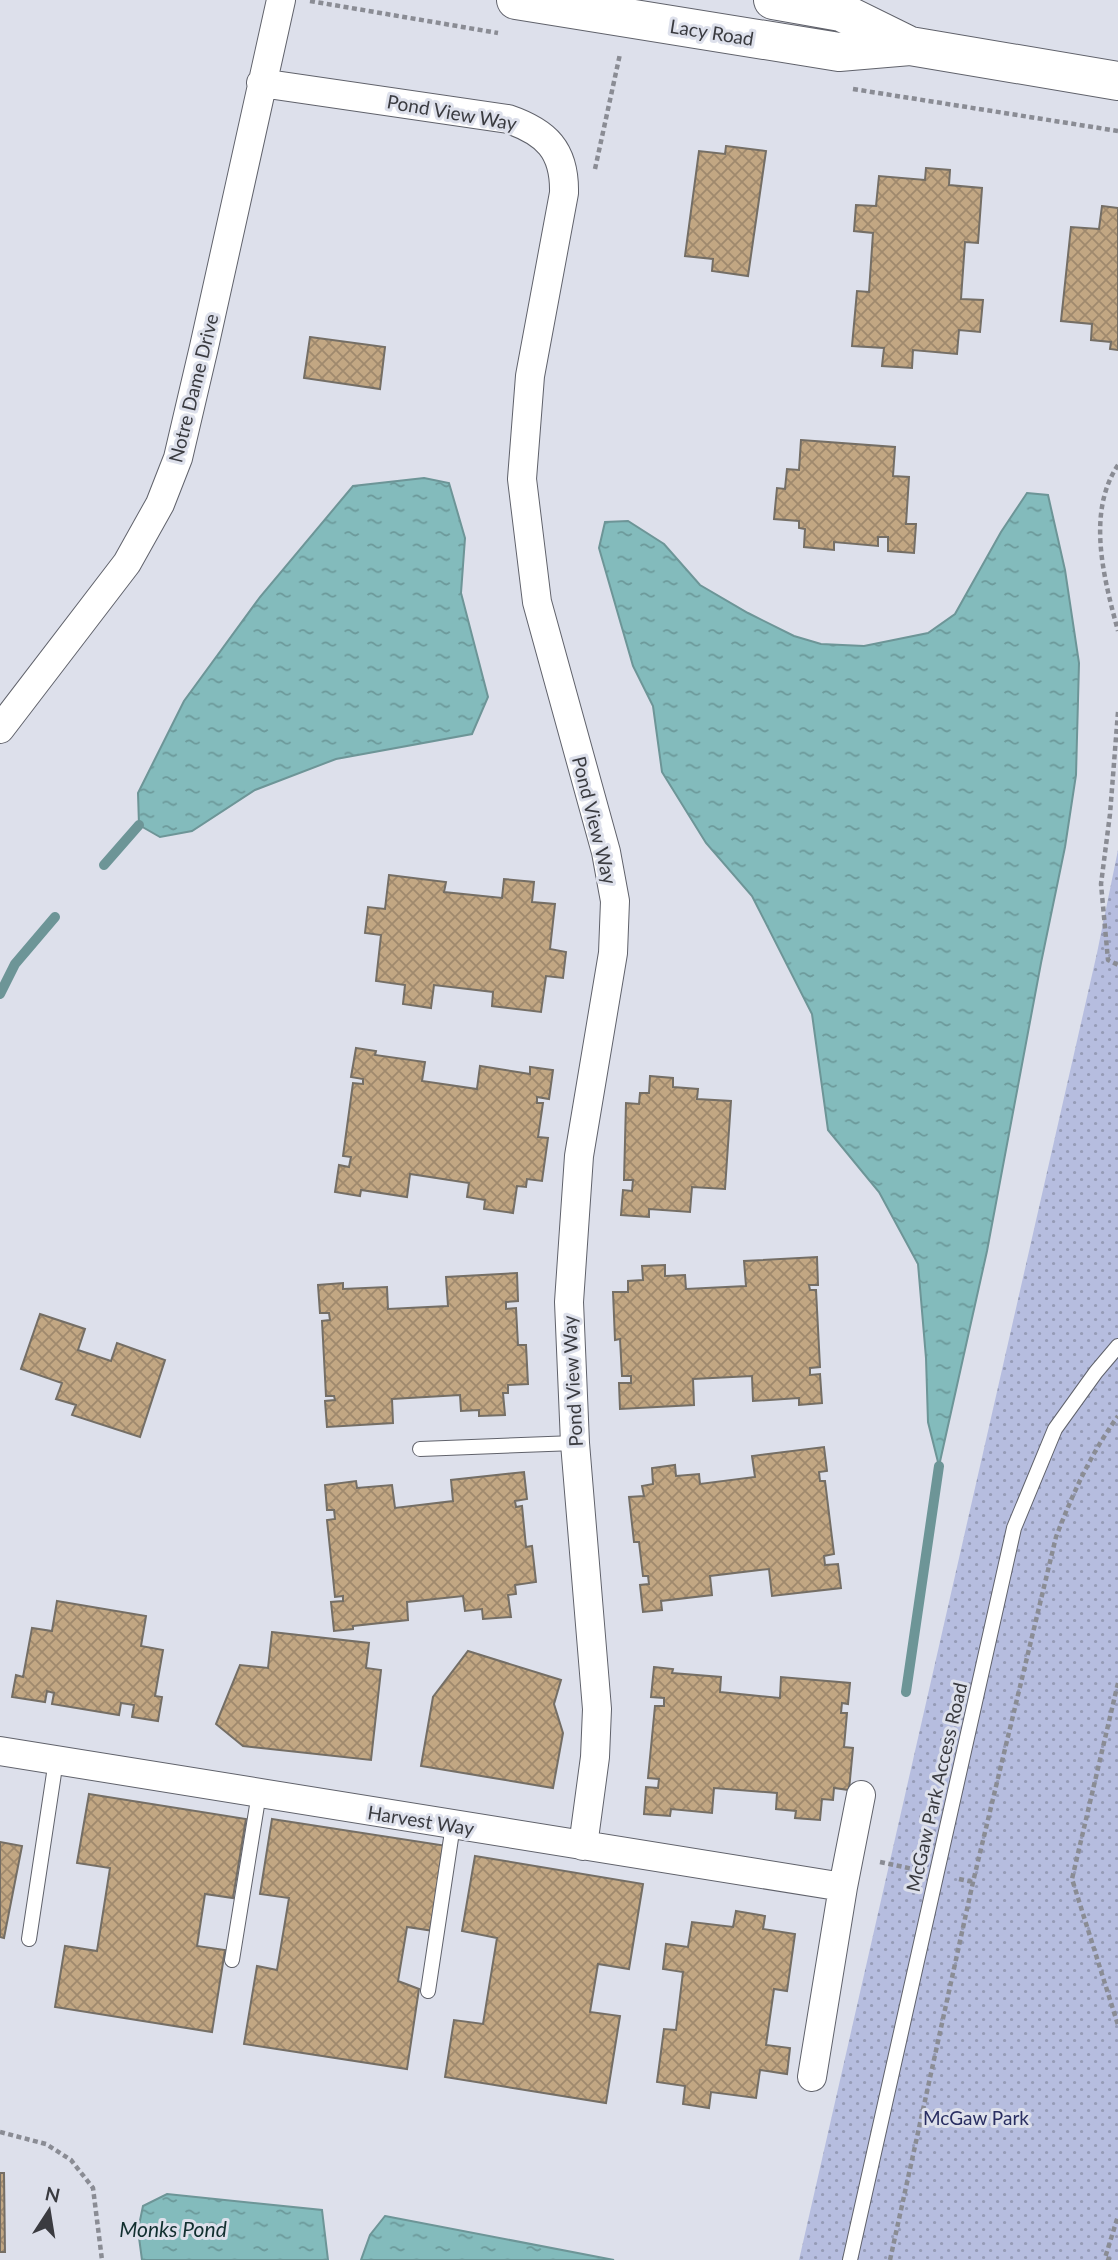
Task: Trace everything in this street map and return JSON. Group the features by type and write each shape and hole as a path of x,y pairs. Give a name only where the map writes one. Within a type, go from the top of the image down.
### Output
{"main road":[{"name":"Lacy Road","path":"516,0 839,52 910,46 1118,81"},
{"name":"Lacy Road","path":"773,0 841,12 910,46"}],"street":[{"name":"Notre Dame Drive","path":"0,729 127,563 160,504 177,458 198,372 281,0"},
{"name":"Pond View Way","path":"261,83 508,119 533,127 554,147 565,172 564,193 530,376 522,479 537,602 606,852 615,901 613,953 579,1156 569,1302 575,1443 597,1709 595,1757 583,1846"},
{"name":"Harvest Way","path":"0,1751 843,1887"},
{"path":"812,2077 861,1795"}],"lane":[{"name":"McGaw Park Access Road","path":"850,2260 1014,1528 1055,1429 1118,1346"},
{"path":"420,1450 575,1443"},
{"path":"29,1938 56,1760"},
{"path":"232,1960 260,1793"},
{"path":"428,1991 453,1825"}],"path":[{"path":"316,3 338,6"},
{"path":"593,176 620,53"},
{"path":"1118,465 1111,475 1101,511 1103,574 1118,631"},
{"path":"1118,712 1101,884 1108,960 1118,965"},
{"path":"890,2260 973,1882 1056,1537 1076,1484 1103,1436 1118,1416"},
{"path":"1118,1683 1072,1879 1118,2025"},
{"path":"849,1855 973,1882"},
{"path":"0,2133 46,2144 71,2160 93,2188 102,2260"},
{"path":"1111,2260 1105,2258 1118,2216"}],"green space":[{"name":"McGaw Park","path":"1118,850 1118,2260 799,2260 1097,953"}],"water":[{"path":"424,478 449,483 465,538 461,593 488,697 472,734 336,759 255,790 192,831 160,837 139,825 138,793 184,701 260,597 353,486"},
{"path":"1027,493 1048,495 1065,570 1079,663 1076,775 1065,847 987,1251 939,1466 928,1422 918,1264 879,1192 828,1130 812,1014 752,896 706,843 662,772 653,706 633,666 599,548 605,522 628,521 664,544 700,585 748,613 794,636 821,644 864,646 928,633 955,614 1001,532"},
{"name":"Monks Pond","path":"167,2194 322,2210 328,2260 142,2260 138,2230 143,2206"},
{"path":"385,2216 614,2260 361,2260 370,2235"}],"building":[{"path":"726,146 766,151 748,276 712,271 713,259 685,256 699,151 725,154"},
{"path":"926,168 950,170 949,185 982,188 978,243 965,242 961,299 983,300 980,332 959,330 957,354 913,350 912,368 882,366 884,348 852,346 857,291 869,292 873,233 854,231 856,205 876,206 879,176 925,180"},
{"path":"1102,206 1118,208 1118,350 1110,349 1111,342 1091,340 1092,324 1061,321 1071,227 1099,229"},
{"path":"310,337 385,347 380,389 304,378"},
{"path":"801,440 895,447 893,476 909,477 906,524 916,524 914,553 888,551 888,537 878,537 878,546 834,542 834,550 804,547 805,529 799,528 799,521 774,519 777,488 785,489 787,469 799,470"},
{"path":"389,875 446,882 444,892 502,898 504,879 534,882 532,902 555,904 550,949 566,952 563,978 546,976 541,1012 492,1006 493,992 434,985 431,1008 403,1004 405,985 376,981 381,935 365,933 368,907 385,909"},
{"path":"356,1048 376,1051 375,1055 425,1062 422,1081 477,1089 480,1066 530,1074 530,1067 553,1070 549,1099 537,1097 537,1103 543,1103 538,1137 548,1138 542,1181 527,1179 526,1187 517,1186 513,1213 484,1209 485,1200 467,1197 469,1183 410,1174 407,1197 361,1190 360,1196 335,1192 339,1165 349,1167 351,1157 343,1156 353,1083 363,1084 363,1079 351,1077"},
{"path":"650,1076 673,1078 673,1087 698,1089 697,1099 731,1101 725,1189 692,1187 690,1212 649,1209 649,1217 621,1215 623,1190 632,1191 633,1180 624,1180 626,1103 639,1104 640,1093 649,1093"},
{"path":"817,1257 818,1285 809,1285 810,1290 816,1290 820,1367 810,1368 810,1375 820,1374 822,1403 799,1405 799,1398 753,1401 752,1376 693,1379 694,1405 620,1409 619,1383 631,1383 631,1376 622,1376 620,1339 615,1340 613,1292 628,1292 628,1281 643,1280 642,1266 665,1265 665,1276 685,1275 686,1289 746,1286 744,1261"},
{"path":"517,1273 518,1301 506,1302 506,1309 516,1308 518,1345 526,1345 528,1384 508,1385 508,1393 503,1393 505,1415 479,1416 479,1410 461,1411 460,1395 392,1399 393,1423 327,1427 325,1401 335,1400 334,1396 326,1396 322,1321 330,1320 329,1313 320,1313 318,1285 343,1283 343,1289 387,1287 388,1309 448,1306 446,1277"},
{"path":"40,1314 85,1329 78,1350 111,1361 117,1343 165,1360 140,1437 72,1415 76,1405 56,1399 62,1383 21,1369"},
{"path":"824,1447 827,1471 819,1472 820,1481 825,1481 834,1554 824,1556 825,1565 838,1564 841,1588 772,1596 769,1569 710,1576 712,1595 661,1601 662,1610 643,1612 640,1585 649,1584 648,1576 643,1576 639,1542 634,1542 629,1497 644,1496 642,1486 653,1484 652,1468 675,1465 676,1476 699,1474 700,1484 755,1477 752,1456"},
{"path":"524,1472 527,1499 515,1501 516,1507 522,1506 526,1547 532,1546 536,1582 515,1585 516,1594 508,1595 511,1617 483,1619 482,1609 465,1611 463,1596 407,1602 408,1620 353,1626 353,1629 334,1631 331,1602 343,1601 343,1596 335,1597 327,1520 335,1519 334,1510 327,1510 325,1485 356,1481 357,1488 392,1485 395,1508 453,1501 451,1480"},
{"path":"57,1601 146,1616 141,1646 163,1650 155,1696 162,1697 158,1721 132,1717 134,1705 121,1703 119,1715 52,1704 54,1693 47,1691 45,1702 12,1697 16,1675 23,1677 32,1628 52,1631"},
{"path":"272,1632 369,1643 366,1668 381,1670 371,1760 243,1746 216,1724 240,1665 268,1668"},
{"path":"468,1651 561,1680 554,1704 563,1733 553,1788 421,1766 433,1697"},
{"path":"654,1667 673,1669 672,1673 721,1677 720,1692 780,1698 781,1677 850,1683 848,1704 842,1703 841,1713 847,1713 844,1747 853,1748 849,1790 834,1788 833,1800 822,1799 820,1820 795,1818 796,1811 776,1809 777,1793 714,1788 712,1813 671,1809 670,1816 644,1814 646,1787 658,1788 659,1779 648,1778 655,1706 664,1706 664,1698 651,1697"},
{"path":"89,1794 246,1819 233,1898 205,1894 197,1946 225,1950 212,2032 55,2007 65,1946 97,1951 110,1868 77,1863"},
{"path":"272,1819 447,1846 434,1931 407,1927 398,1981 419,1989 407,2069 244,2044 257,1966 277,1970 289,1898 260,1894"},
{"path":"0,1842 22,1846 4,1938 0,1937"},
{"path":"475,1856 643,1884 629,1969 598,1964 590,2012 620,2016 606,2103 445,2077 454,2020 483,2024 497,1938 462,1931"},
{"path":"736,1911 765,1916 763,1929 795,1934 787,1991 774,1989 766,2045 790,2048 787,2074 760,2070 756,2098 711,2092 709,2108 683,2104 685,2086 657,2082 664,2029 676,2030 683,1972 663,1969 666,1944 688,1947 692,1922 733,1927"},
{"path":"0,2173 4,2173 5,2252 0,2252"}],"waterway":[{"path":"104,865 139,825"},
{"path":"0,994 15,964 55,917"},
{"path":"906,1692 939,1466"}]}
